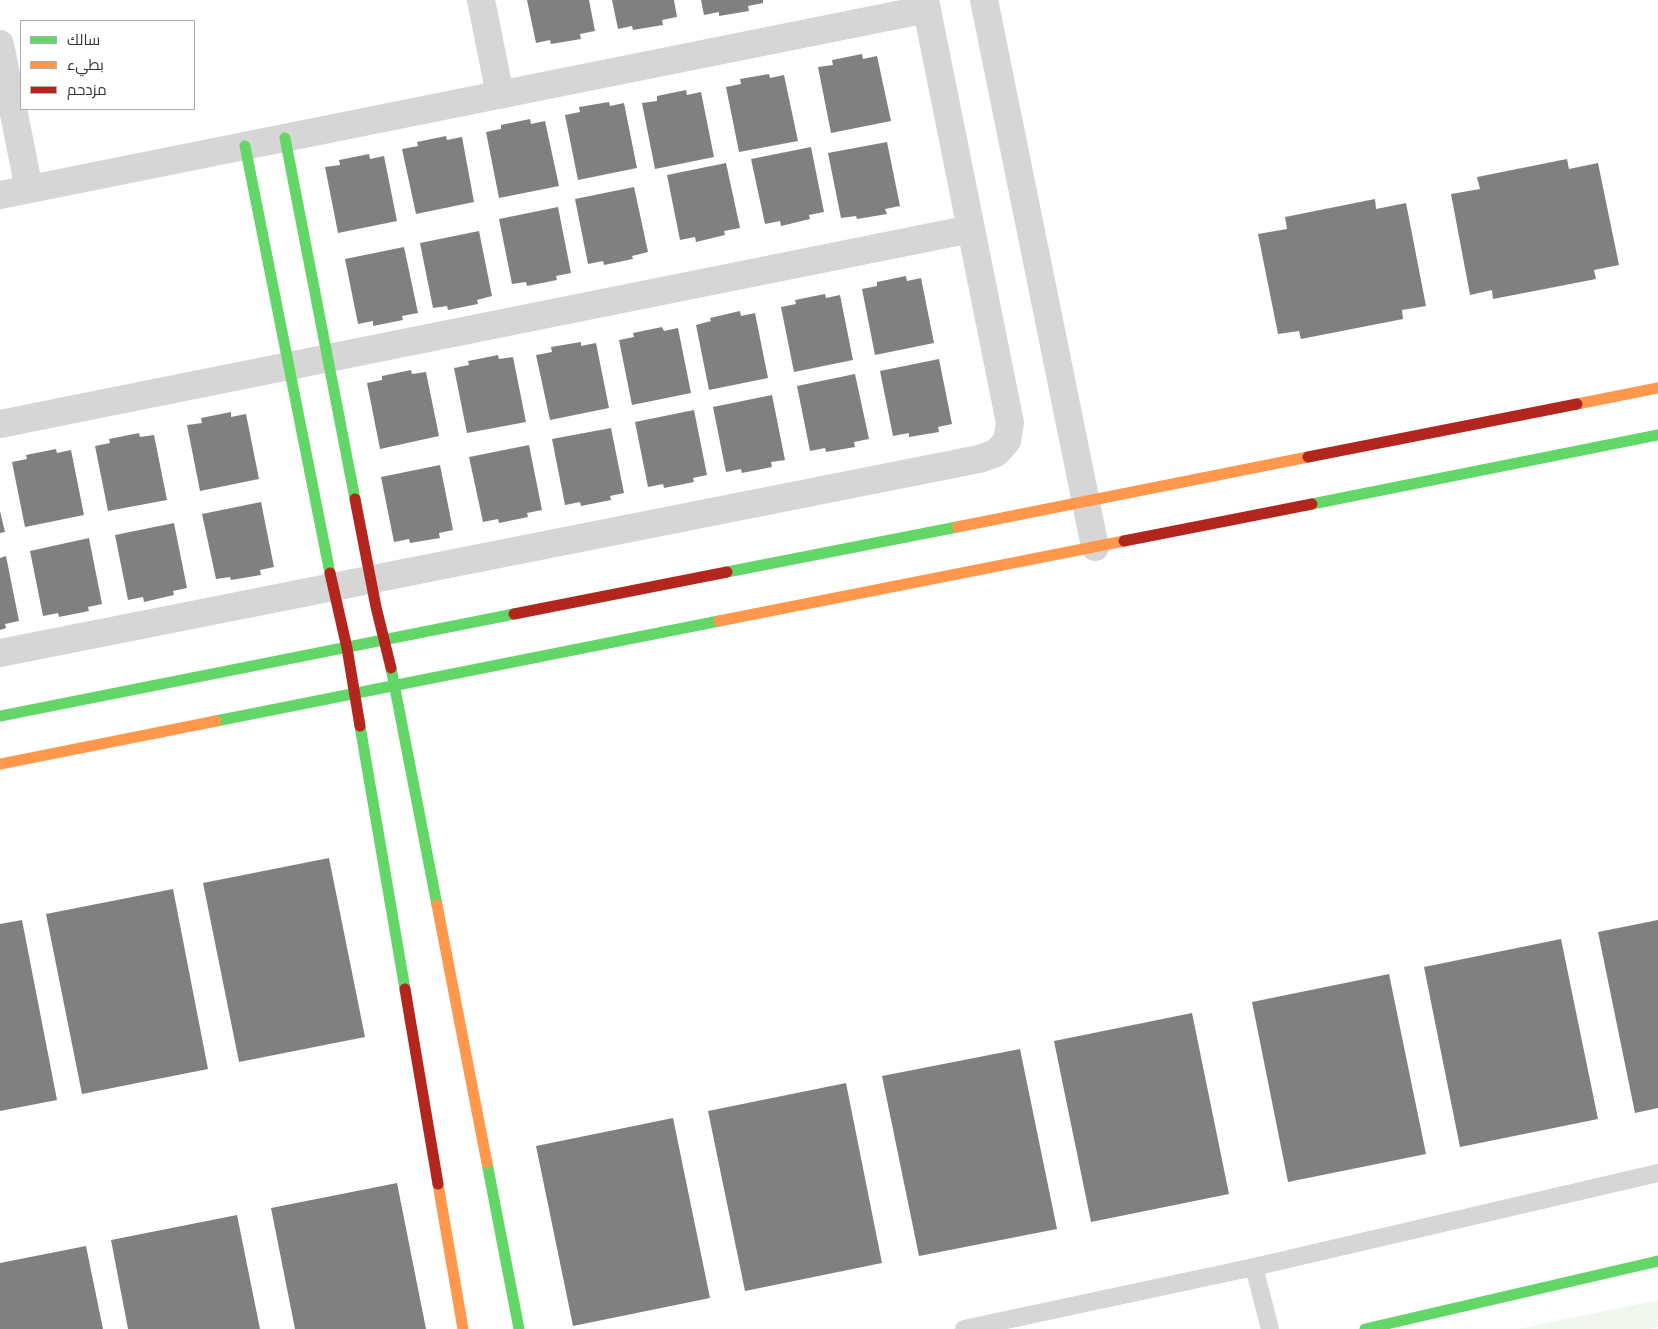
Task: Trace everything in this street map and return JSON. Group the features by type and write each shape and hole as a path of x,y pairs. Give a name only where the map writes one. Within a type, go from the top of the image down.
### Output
{"main road":[{"path":"284,138 371,578 386,641 519,1329"},
{"path":"245,146 332,586 356,694 463,1329"},
{"path":"0,716 1658,388"},
{"path":"0,764 1658,435"},
{"path":"1365,1329 1658,1262"}],"street":[{"path":"481,0 500,95"},
{"path":"984,0 1094,547"},
{"path":"0,195 500,95 926,5 1010,424 1007,441 996,453 979,459 0,653"},
{"path":"0,44 30,189"},
{"path":"0,424 971,229"}],"lane":[{"path":"964,1329 1254,1266 1658,1173"},
{"path":"1254,1266 1270,1329"}],"shaded area":[{"path":"1658,1300 1658,1327 1649,1329 1518,1329"}],"building":[{"path":"527,0 589,0 595,31 580,34 581,39 551,44 550,40 536,43"},
{"path":"612,0 674,0 677,17 662,20 663,25 633,30 632,26 618,29"},
{"path":"701,0 763,0 763,3 748,6 749,11 719,16 719,12 704,15"},
{"path":"862,54 863,59 877,56 891,121 831,133 818,67 833,65 832,60"},
{"path":"769,74 770,78 784,75 798,141 739,152 726,87 741,84 740,79"},
{"path":"686,90 687,95 701,92 714,157 655,169 642,103 657,101 657,96"},
{"path":"609,102 610,106 624,103 637,168 578,180 565,115 580,112 579,107"},
{"path":"530,119 531,124 545,121 559,186 499,198 486,132 501,129 501,125"},
{"path":"446,136 447,140 462,137 474,202 416,214 402,149 418,146 417,142"},
{"path":"887,142 900,206 885,209 887,214 857,219 856,216 841,218 828,153"},
{"path":"811,147 824,212 809,215 810,219 781,226 780,221 765,224 751,159"},
{"path":"369,154 370,159 384,156 397,221 338,233 325,167 340,165 339,160"},
{"path":"1567,159 1569,169 1598,163 1619,265 1594,270 1596,279 1493,299 1492,290 1470,295 1451,194 1480,189 1477,177"},
{"path":"726,163 740,228 724,231 725,235 696,242 695,237 680,240 667,175"},
{"path":"634,187 648,252 632,256 633,259 604,265 603,261 588,264 575,199"},
{"path":"1375,199 1376,209 1406,203 1426,306 1402,310 1403,319 1301,339 1299,331 1278,334 1258,234 1287,229 1285,217"},
{"path":"558,207 571,273 556,276 557,280 527,286 526,282 512,284 499,219"},
{"path":"479,231 492,296 477,300 478,304 448,310 447,306 433,308 420,243"},
{"path":"404,247 418,313 402,316 403,320 373,326 373,321 358,324 345,259"},
{"path":"906,276 907,281 921,278 934,343 875,355 862,289 877,286 877,282"},
{"path":"825,294 826,298 840,295 853,360 794,372 781,307 796,304 795,300"},
{"path":"740,311 741,316 755,313 768,378 709,390 696,325 711,321 710,318"},
{"path":"662,327 664,331 678,328 691,393 632,405 619,340 634,337 633,333"},
{"path":"581,342 581,346 596,343 609,408 550,420 536,355 552,352 551,347"},
{"path":"498,355 499,359 513,357 526,422 467,433 454,368 469,365 468,361"},
{"path":"939,359 952,424 938,427 939,432 909,437 909,433 893,436 880,371"},
{"path":"411,370 412,374 426,372 439,436 380,449 367,383 382,380 382,376"},
{"path":"855,374 869,439 854,442 855,447 826,452 825,448 810,451 797,386"},
{"path":"772,395 785,460 771,462 772,467 742,473 741,469 726,472 713,407"},
{"path":"694,410 707,475 693,478 694,482 664,488 663,484 648,487 635,422"},
{"path":"231,412 231,417 246,414 259,479 200,491 187,425 202,423 201,418"},
{"path":"611,428 624,493 610,496 611,500 581,506 580,502 565,505 552,439"},
{"path":"139,433 140,437 154,435 167,500 108,511 95,446 110,443 109,439"},
{"path":"529,445 542,510 527,513 528,517 499,523 498,519 483,522 469,457"},
{"path":"56,449 57,453 71,450 84,515 25,527 12,462 27,459 26,455"},
{"path":"440,465 453,530 439,533 440,538 410,543 409,539 394,542 381,477"},
{"path":"261,502 274,567 260,570 261,575 231,580 230,577 216,579 202,514"},
{"path":"0,511 5,532 0,533"},
{"path":"174,523 187,588 173,591 174,595 144,602 143,597 128,600 115,535"},
{"path":"89,538 102,604 88,607 89,611 59,617 58,613 43,616 30,551"},
{"path":"6,556 19,621 5,624 6,628 0,630 0,558"},
{"path":"329,858 365,1037 239,1062 203,883"},
{"path":"173,889 208,1069 82,1094 46,914"},
{"path":"22,920 57,1100 0,1111 0,924"},
{"path":"1658,920 1658,1108 1635,1113 1598,932"},
{"path":"1561,939 1598,1119 1460,1147 1424,967"},
{"path":"1389,974 1426,1154 1288,1182 1252,1002"},
{"path":"1192,1013 1229,1194 1091,1222 1054,1041"},
{"path":"1020,1049 1057,1229 919,1256 882,1076"},
{"path":"846,1083 882,1263 745,1291 708,1111"},
{"path":"673,1118 710,1298 573,1326 536,1146"},
{"path":"397,1183 426,1329 295,1329 271,1208"},
{"path":"237,1215 260,1329 128,1329 111,1240"},
{"path":"86,1246 103,1329 0,1329 0,1263"}],"traffic: fast":[{"path":"285,138 355,499"},
{"path":"245,146 330,573"},
{"path":"1312,504 1658,435"},
{"path":"727,572 957,527"},
{"path":"0,716 514,614"},
{"path":"216,721 719,621"},
{"path":"391,668 437,905"},
{"path":"360,726 405,989"},
{"path":"487,1163 519,1329"},
{"path":"1365,1329 1658,1261"}],"traffic: slow":[{"path":"1577,404 1658,388"},
{"path":"957,527 1308,457"},
{"path":"719,621 1124,541"},
{"path":"0,764 216,721"},
{"path":"437,905 487,1163"},
{"path":"438,1184 463,1329"}],"traffic: jam":[{"path":"1308,457 1577,404"},
{"path":"355,499 376,607 391,668"},
{"path":"1124,541 1312,504"},
{"path":"514,614 727,572"},
{"path":"330,573 347,648 360,726"},
{"path":"405,989 438,1184"}]}
